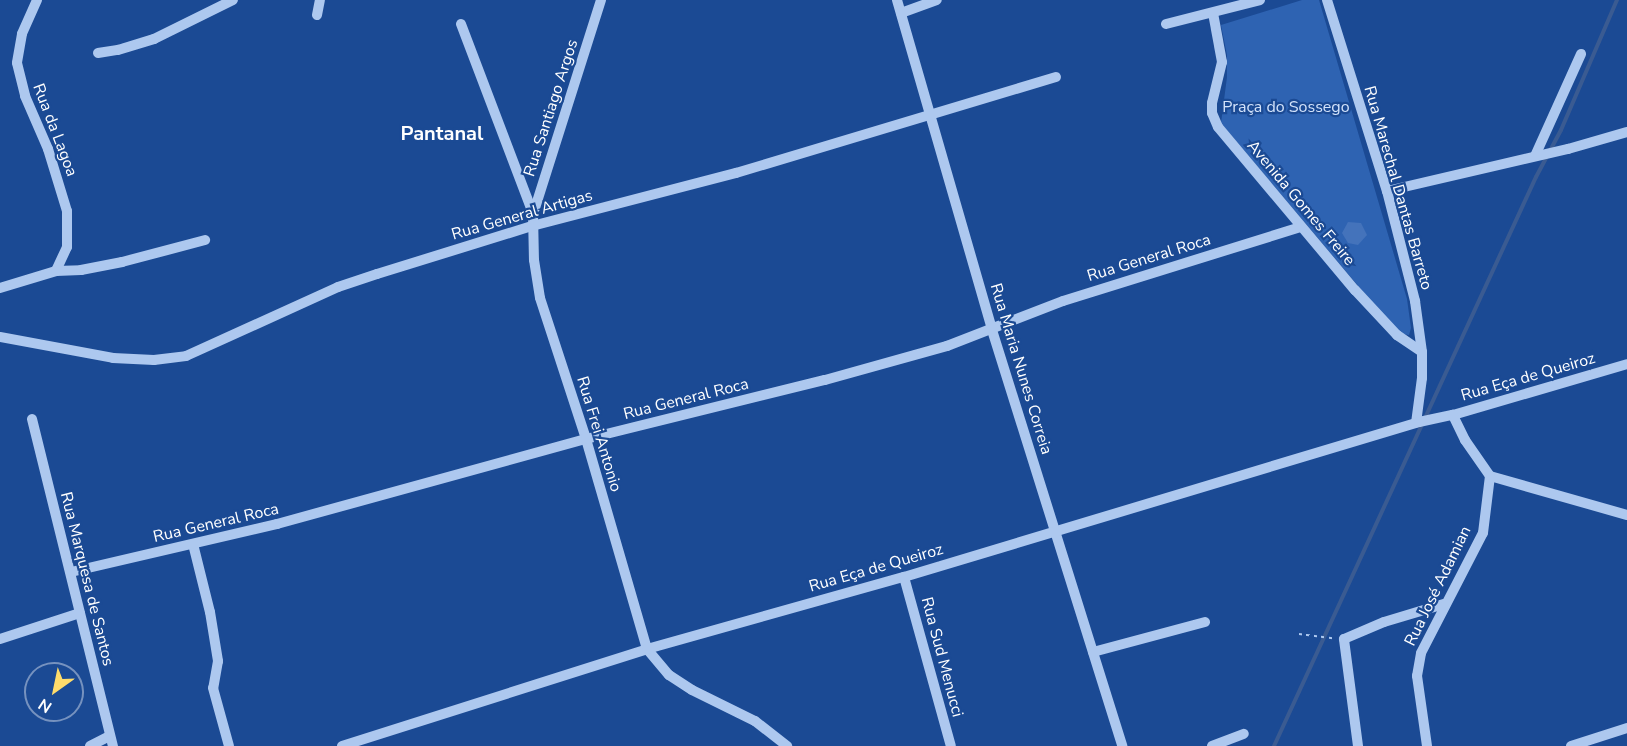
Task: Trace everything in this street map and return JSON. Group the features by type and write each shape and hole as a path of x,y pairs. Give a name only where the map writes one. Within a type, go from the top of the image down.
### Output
{"street":[{"name":"Rua da Lagoa","path":"37,0 22,34 17,63 25,96 48,149 67,211 66,247 56,271"},
{"path":"98,53 118,50 154,39 233,0"},
{"path":"317,15 320,0"},
{"name":"Rua Santiago Argos","path":"532,220 601,0"},
{"name":"Rua Maria Nunes Correia","path":"897,0 992,330 1122,746"},
{"path":"901,13 937,0"},
{"path":"1166,24 1260,0"},
{"name":"Rua Marechal Dantas Barreto","path":"1327,0 1387,191 1415,301 1422,352 1422,378 1417,422"},
{"name":"Avenida Gomes Freire","path":"1213,13 1222,62 1212,103 1212,113 1218,127 1300,227 1385,323 1422,352"},
{"name":"Rua Frei Antonio","path":"461,24 532,220 540,298 586,439 647,649"},
{"path":"1538,156 1581,54"},
{"name":"Rua General Artigas","path":"0,337 113,358 154,360 186,356 338,287 532,220 736,173 1056,77"},
{"path":"1387,191 1568,149 1627,132"},
{"name":"Rua General Roca","path":"71,572 278,524 586,439 825,380 947,346 1074,297 1300,227"},
{"path":"0,288 56,271 81,270 122,262 205,240"},
{"name":"Rua Eça de Queiroz","path":"342,746 647,649 904,577 1417,422 1453,415 1627,364"},
{"path":"1453,415 1461,434 1490,477 1627,515"},
{"name":"Rua Marquesa de Santos","path":"32,419 112,741"},
{"name":"Rua José Adamian","path":"1427,746 1419,697 1418,664 1427,637 1483,533 1490,477"},
{"path":"193,544 210,612 218,662 213,688 228,746"},
{"name":"Rua Sud Menucci","path":"904,577 951,746"},
{"path":"1358,746 1340,639 1384,622 1444,604"},
{"path":"0,639 80,613"},
{"path":"1093,652 1206,622"},
{"path":"647,649 669,675 692,690 754,721 787,746"},
{"path":"1571,746 1627,728"},
{"path":"1212,746 1244,734"},
{"path":"90,746 112,741"}],"path":[{"path":"1299,634 1340,639"}],"green space":[{"name":"Praça do Sossego","path":"1302,0 1319,0 1407,299 1411,328 1409,335 1402,334 1386,319 1221,123 1227,77 1227,55 1221,25"}],"building":[{"path":"1348,222 1361,223 1367,235 1358,245 1348,243 1342,233"}],"waterway":[{"path":"1274,746 1536,177 1561,130 1617,0"}],"district":[{"name":"Pantanal","path":"442,133"}]}
